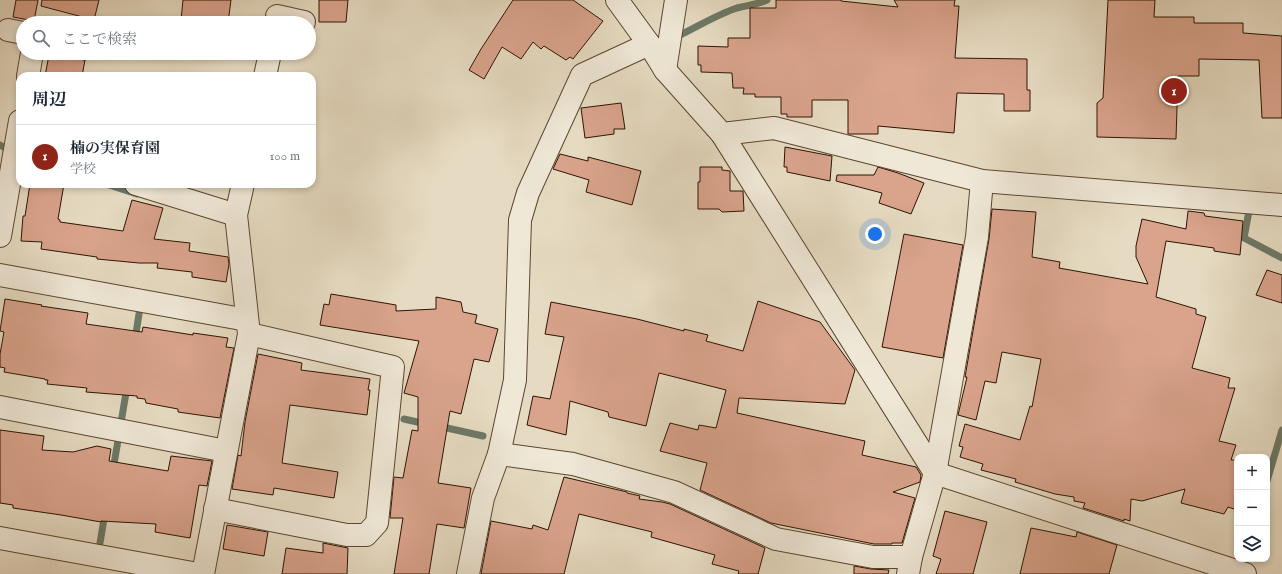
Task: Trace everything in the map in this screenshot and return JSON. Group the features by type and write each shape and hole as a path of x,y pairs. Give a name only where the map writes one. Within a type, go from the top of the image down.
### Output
{"street":[{"path":"617,0 649,44 665,70 722,134 935,473 1245,574"},
{"path":"665,70 676,0"},
{"path":"468,574 482,498 499,454 515,380 520,220 528,193 582,75 649,44"},
{"path":"29,72 31,60"},
{"path":"266,72 268,60"},
{"path":"722,134 774,128 982,181 1282,205"},
{"path":"0,236 16,144"},
{"path":"499,454 573,464 674,492 776,540 873,557 909,565 935,473 978,237 982,181"},
{"path":"148,188 236,216"},
{"path":"203,574 248,327 236,216 241,188"},
{"path":"0,275 248,327 393,367 377,523 366,535 347,535 215,509"},
{"path":"0,407 226,451"},
{"path":"0,538 198,574"}],"building":[{"path":"16,0 38,0 35,16 13,17"},
{"path":"42,0 99,0 95,16 79,16 41,6"},
{"path":"183,0 231,0 229,16 181,16"},
{"path":"319,0 348,0 346,22 319,22"},
{"path":"513,0 573,0 603,21 573,59 570,57 566,60 544,46 541,49 533,42 521,59 502,47 484,79 469,70"},
{"path":"776,0 841,0 898,7 894,0 955,0 954,6 959,6 955,58 1027,59 1027,90 1030,90 1030,111 1004,111 1004,94 957,93 954,133 878,126 878,134 848,134 848,100 812,100 812,117 787,117 787,114 781,114 781,97 755,97 755,94 743,94 744,88 733,88 732,73 701,72 701,65 698,65 698,46 728,47 728,38 750,38 750,8 776,8"},
{"path":"1108,0 1155,0 1154,17 1194,17 1194,23 1243,23 1243,33 1282,36 1282,118 1262,118 1259,60 1199,59 1199,76 1178,76 1176,139 1097,137 1097,103 1103,98"},
{"path":"48,60 85,60 83,72 46,72"},
{"path":"621,103 625,129 614,129 614,134 585,138 581,108"},
{"path":"785,147 832,156 830,181 787,172 787,167 784,167"},
{"path":"560,154 588,161 588,157 641,171 632,205 586,192 589,180 553,169"},
{"path":"700,167 722,167 722,170 730,171 730,191 743,191 744,211 722,212 719,209 698,209 698,182 700,182"},
{"path":"878,167 924,183 911,214 879,203 882,193 836,181 837,175 874,175"},
{"path":"29,188 63,188 58,219 60,222 123,231 132,200 163,208 154,239 190,243 189,251 228,257 229,264 226,282 192,277 192,272 157,268 158,263 139,263 97,259 97,257 41,249 42,242 21,241 23,216 25,216"},
{"path":"992,209 1036,212 1032,257 1060,262 1059,268 1148,284 1136,257 1136,246 1142,219 1186,229 1188,211 1204,213 1205,216 1243,221 1240,255 1214,251 1214,248 1166,241 1156,297 1196,309 1196,314 1206,317 1192,368 1230,378 1228,388 1235,388 1219,441 1236,445 1231,460 1234,460 1234,509 1228,507 1224,514 1181,503 1185,489 1142,501 1131,499 1130,521 1124,519 1124,521 1083,508 1085,503 1074,501 1074,497 1055,494 1015,482 1016,479 981,470 983,464 960,457 963,447 959,446 965,424 1020,440 1030,406 1032,407 1041,359 1002,352 996,383 985,381 976,420 958,415 967,377 965,377 989,239"},
{"path":"904,234 963,245 943,358 882,347"},
{"path":"1267,270 1282,275 1282,303 1256,295"},
{"path":"331,294 396,305 396,311 436,309 436,297 461,302 463,312 477,315 475,323 498,329 489,362 474,359 461,414 450,411 438,483 471,488 464,528 437,524 429,574 394,574 403,518 390,518 394,477 403,478 412,430 418,431 418,397 404,393 419,341 320,325 324,304 329,305"},
{"path":"5,299 88,313 86,324 142,332 143,327 193,335 193,333 228,338 226,347 234,348 220,418 178,412 178,409 146,403 145,399 137,398 137,396 86,392 87,388 47,384 48,380 45,379 4,372 5,368 0,367 0,354 4,332 0,331"},
{"path":"758,301 820,322 855,370 845,404 739,398 737,413 865,441 862,455 916,467 921,475 920,482 893,492 915,498 902,543 874,544 771,523 700,490 707,463 660,451 670,423 698,430 699,425 716,428 726,390 659,373 646,426 609,417 608,412 570,401 566,435 527,425 533,396 550,399 564,337 545,334 551,302 708,335 706,341 743,351"},
{"path":"258,354 302,363 301,370 370,379 367,415 290,405 282,463 338,472 334,498 274,488 273,495 232,489 238,455 241,456 245,422"},
{"path":"0,430 44,436 42,450 73,452 97,446 111,449 109,461 168,471 171,456 212,461 207,486 199,485 190,538 155,532 156,524 101,522 13,508 13,505 0,503"},
{"path":"564,477 627,492 640,496 639,499 670,504 765,548 758,574 738,574 739,571 712,564 715,555 651,537 652,532 579,514 564,574 481,574 491,521 532,529 533,525 548,530"},
{"path":"945,511 987,522 973,574 936,574 941,559 933,556"},
{"path":"227,525 268,532 264,556 223,549"},
{"path":"1031,528 1076,537 1077,532 1117,545 1109,574 1020,574"},
{"path":"323,543 348,548 347,574 282,574 286,548 323,553"},
{"path":"854,566 889,570 888,574 854,574"}],"waterway":[{"path":"678,36 729,11 767,0"},
{"path":"0,145 13,152"},
{"path":"118,188 137,194"},
{"path":"1249,211 1244,238 1282,258"},
{"path":"135,340 139,314"},
{"path":"113,470 127,387"},
{"path":"404,419 426,424"},
{"path":"438,426 483,436"},
{"path":"1270,471 1282,430"},
{"path":"100,543 105,513"}],"place":[{"name":"楠の実保育園","path":"1174,91"}]}
